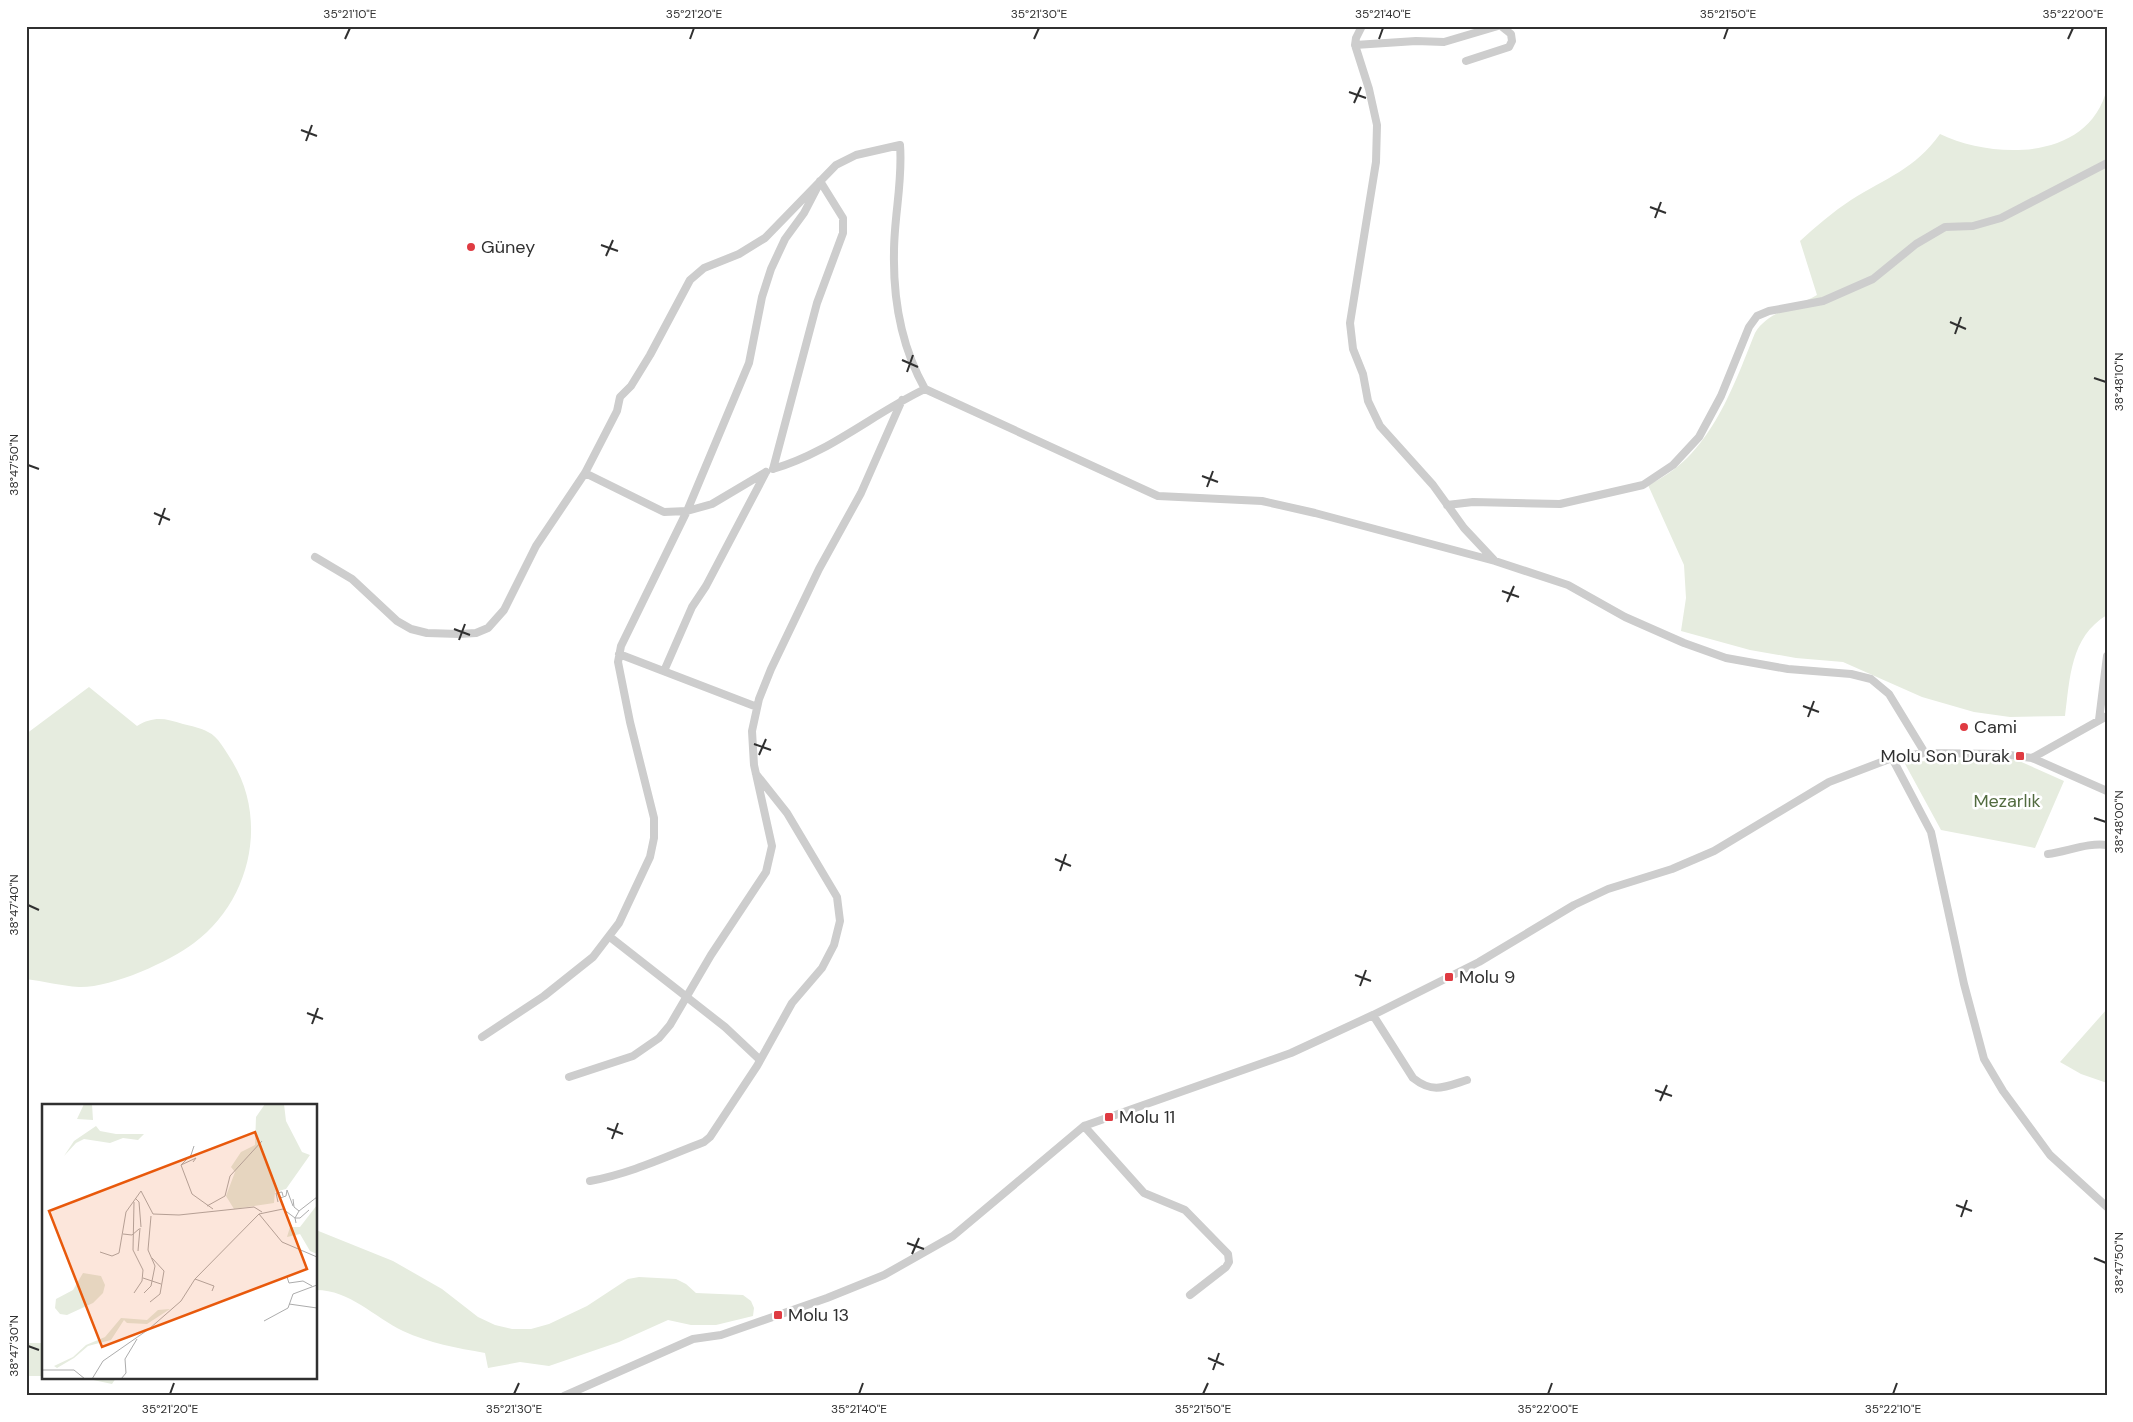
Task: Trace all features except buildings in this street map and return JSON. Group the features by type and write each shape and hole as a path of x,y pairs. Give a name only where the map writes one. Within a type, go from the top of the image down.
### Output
{"street":[{"path":"1362,26 1356,38 1355,46 1369,89 1377,125 1376,162 1350,324 1353,349 1363,374 1368,401 1380,426 1433,485 1464,528 1496,561"},
{"path":"1355,46 1416,41 1444,42 1500,26 1511,34 1512,41 1509,47 1466,61"},
{"path":"315,556 352,579 404,626 427,633 476,633 488,628 500,616 536,546 585,473 617,411 620,397 631,386 650,355 690,280 704,268 740,254 765,238 836,165 849,158 900,145 900,186 894,252 896,288 904,341 914,368 925,388 1158,496 1262,501 1496,561 1568,586 1625,617 1684,643 1726,658 1788,669 1851,674 1871,679 1888,694 1925,753"},
{"path":"1447,505 1473,502 1560,504 1643,485 1674,466 1699,437 1721,396 1749,326 1757,316 1769,311 1823,301 1873,278 1916,244 1944,227 1973,226 2001,218 2107,163"},
{"path":"820,181 843,218 843,233 817,303 773,469 803,458 852,433 902,400 925,388"},
{"path":"482,1037 583,966 610,937 631,900 647,864 655,828 653,807 627,708 618,662 619,654 624,636 686,511 749,363 762,297 771,269 785,239 804,213 820,181"},
{"path":"569,1077 633,1056 647,1048 670,1025 711,955 747,903 769,866 771,840 756,773 752,731 757,706 771,669 827,553 861,493 902,400"},
{"path":"585,473 664,512 686,511 721,500 766,472 706,586 692,607 664,671"},
{"path":"619,654 757,706"},
{"path":"2032,758 2103,718 2107,656"},
{"path":"564,1396 693,1339 721,1335 827,1298 884,1275 952,1236 1084,1126 1291,1052 1373,1015 1479,962 1574,905 1608,889 1672,869 1714,851 1829,782 1892,758 1925,753 2002,754 2032,758 2107,791"},
{"path":"1892,758 1931,832 1964,984 1984,1059 2004,1091 2050,1155 2107,1207"},
{"path":"590,1181 637,1170 704,1142 720,1125 792,1003 814,978 828,956 838,934 840,914 837,897 802,836 776,797 756,773"},
{"path":"2048,854 2064,853 2101,844 2107,845"},
{"path":"610,937 725,1027 759,1059"},
{"path":"1373,1015 1413,1078 1420,1084 1439,1089 1467,1080"},
{"path":"1084,1126 1144,1192 1185,1210 1228,1254 1229,1262 1226,1267 1190,1295"}],"green space":[{"path":"2107,88 2107,615 2095,624 2079,647 2071,674 2065,716 2010,717 1974,712 1922,697 1843,662 1796,658 1750,650 1681,631 1686,598 1684,565 1648,485 1669,473 1687,458 1703,440 1727,399 1755,333 1767,319 1817,295 1800,241 1844,205 1910,164 1940,134 1986,148 2012,150 2037,148 2061,141 2081,130 2097,112"},
{"path":"89,687 137,726 154,719 165,719 199,728 212,734 232,761 243,784 250,809 251,834 248,859 240,883 229,906 213,926 194,943 155,966 123,979 79,987 26,979 26,734"},
{"name":"Mezarlık","path":"1977,759 2017,760 2064,781 2035,848 1941,830 1904,762"},
{"path":"2107,1009 2107,1083 2081,1074 2060,1062"},
{"path":"318,1231 393,1261 442,1289 478,1317 495,1325 512,1329 531,1329 549,1324 587,1306 628,1279 639,1277 676,1279 686,1284 696,1293 743,1295 751,1301 754,1308 753,1316 716,1325 691,1325 668,1320 619,1342 549,1366 520,1362 488,1368 485,1353 423,1339 392,1325 351,1299 328,1291 318,1290"},
{"path":"26,1343 42,1343 42,1376 26,1376"},
{"path":"93,1380 115,1380 112,1384"}],"place":[{"name":"Güney","path":"471,247"},
{"name":"Cami","path":"1964,727"},
{"name":"Molu Son Durak","path":"2020,756"},
{"name":"Molu 9","path":"1449,977"},
{"name":"Molu 11","path":"1109,1117"},
{"name":"Molu 13","path":"778,1315"}]}
